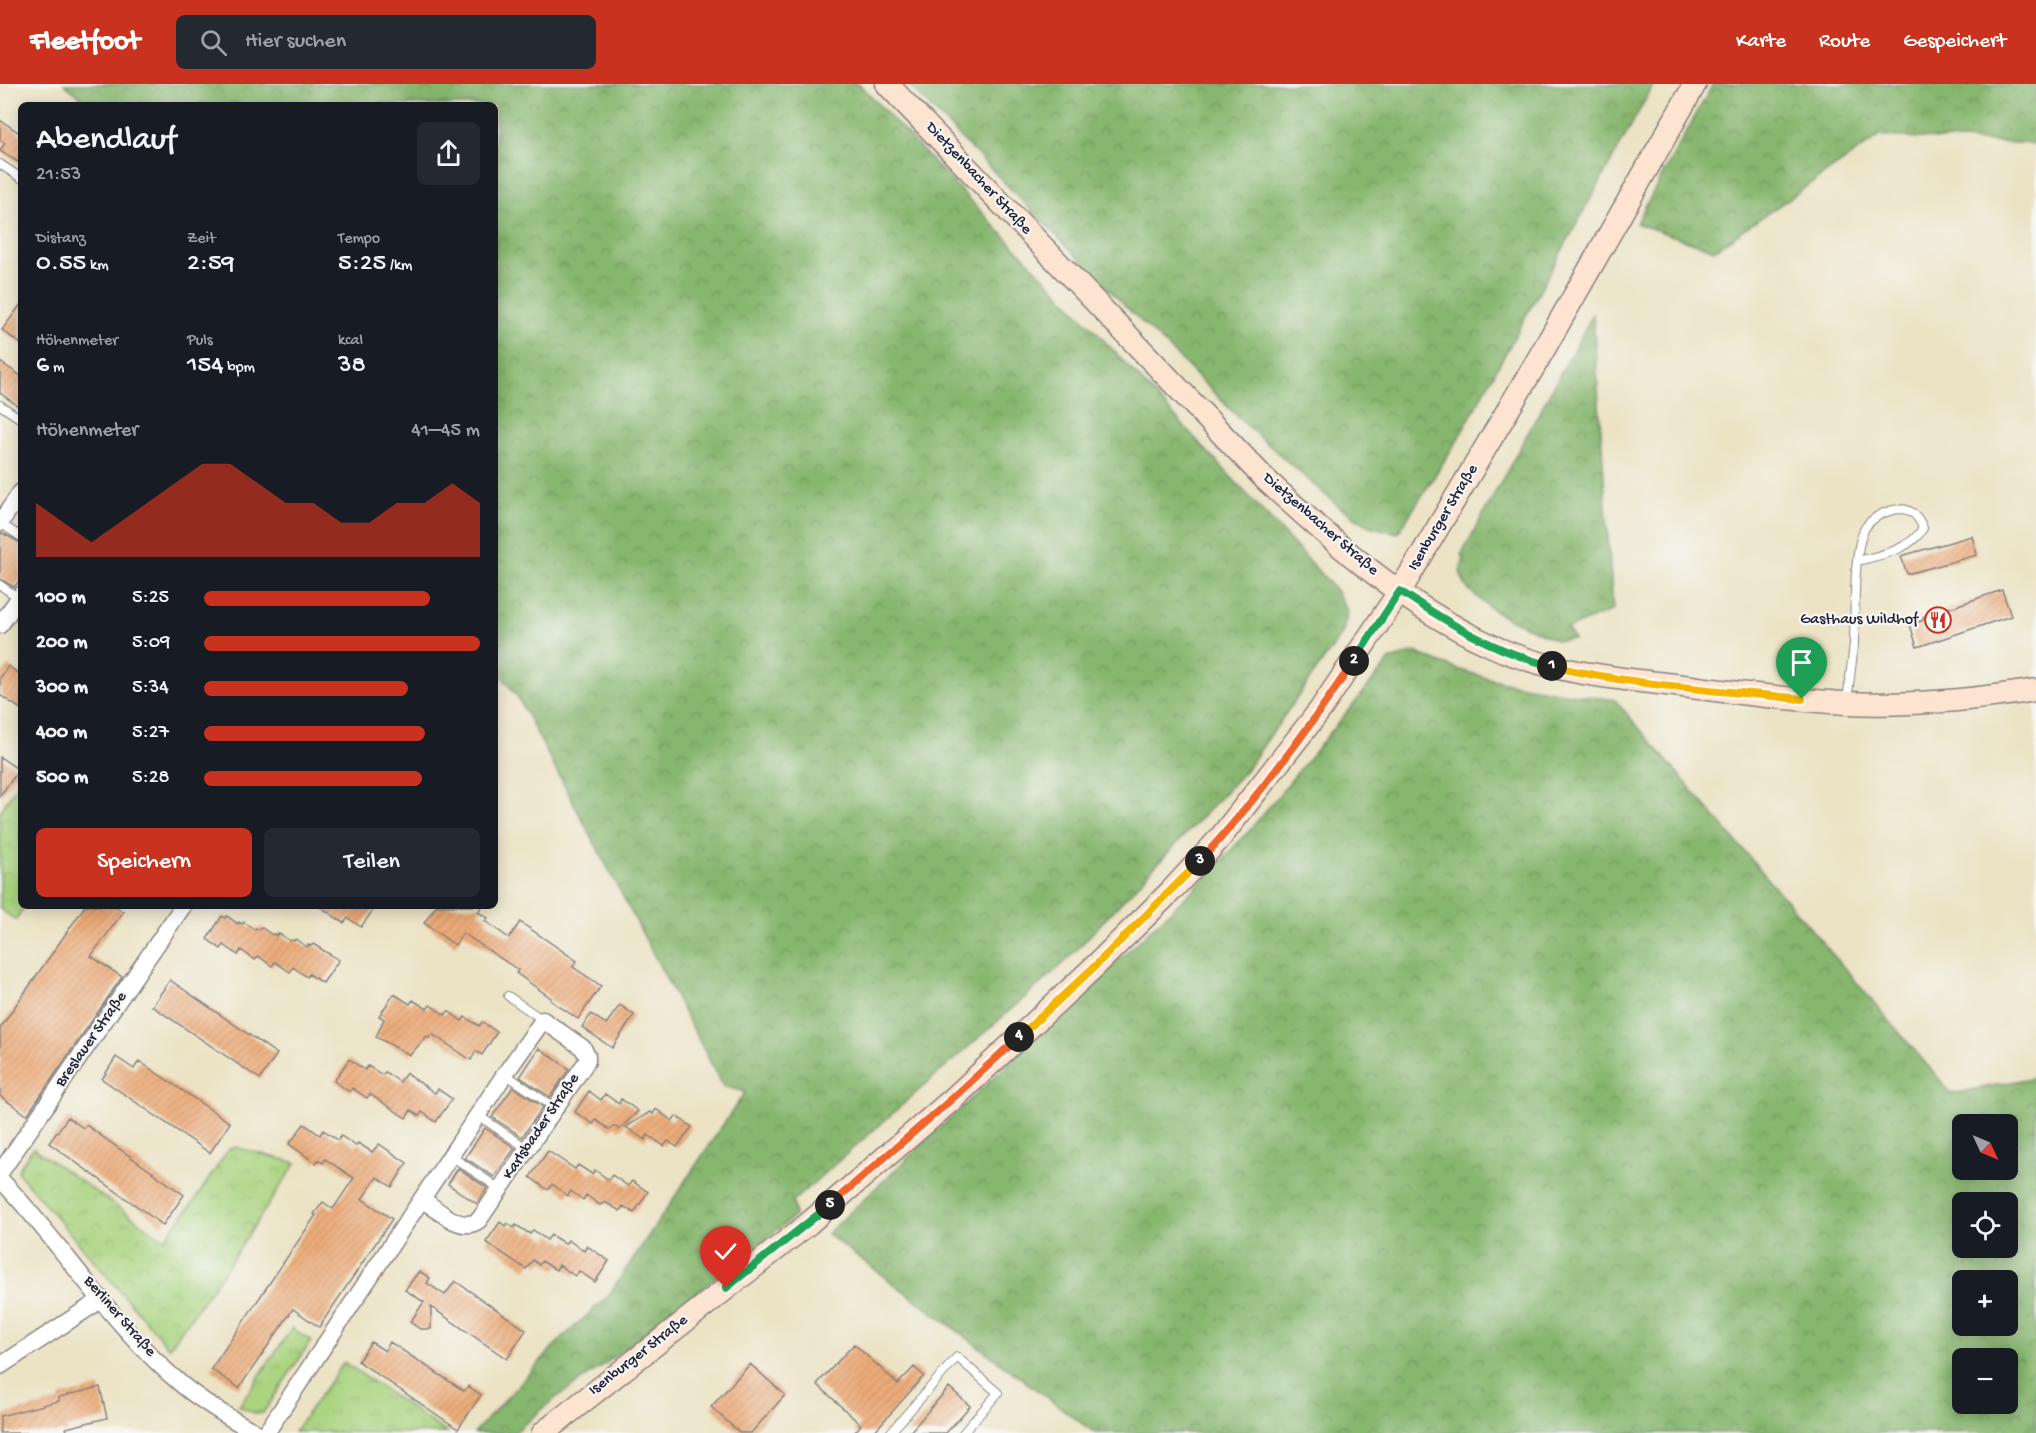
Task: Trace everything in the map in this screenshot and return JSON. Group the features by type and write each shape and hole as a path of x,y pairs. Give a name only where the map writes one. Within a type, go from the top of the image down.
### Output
{"main road":[{"name":"Dietzenbacher Straße","path":"887,84 1265,479 1368,569 1445,621 1476,638 1514,655 1586,673 1847,703 1943,701 2036,690"},
{"name":"Isenburger Straße","path":"543,1433 808,1224 954,1097 1094,967 1221,838 1332,693 1400,591 1541,353 1695,84"}],"street":[{"path":"0,523 18,496"},
{"path":"0,625 18,600"},
{"name":"Breslauer Straße","path":"0,1173 181,909"},
{"path":"266,1433 543,1020"},
{"name":"Karlsbader Straße","path":"422,1199 454,1221 461,1224 474,1224 528,1149 588,1056 584,1048 543,1020"},
{"name":"Berliner Straße","path":"0,1179 41,1224 140,1344 181,1384 219,1411 257,1433"},
{"path":"0,1366 102,1299"}],"lane":[{"path":"0,164 18,176"},
{"path":"0,405 18,417"},
{"path":"1847,703 1853,645 1858,561 1861,537 1870,521 1897,509 1905,509 1919,519 1923,528 1919,536 1896,550 1858,561"},
{"path":"0,523 18,535"},
{"path":"0,585 18,596"},
{"path":"508,996 543,1020"},
{"path":"505,1074 555,1108"},
{"path":"479,1116 528,1149"},
{"path":"452,1156 500,1189"},
{"path":"890,1433 957,1357 998,1393 963,1433"}],"green space":[{"path":"64,84 859,84 1102,338 1335,589 1348,612 1342,634 1246,770 1066,961 793,1201 795,1216 605,1364 553,1400 514,1433 474,1433 559,1341 608,1296 745,1092 723,1086 517,696 498,671 498,102 86,102"},
{"path":"908,84 1654,84 1457,441 1398,533 1371,527 1338,506 1247,426 1129,310"},
{"path":"1713,84 2036,84 2036,144 1880,136 1714,250 1636,223"},
{"path":"1593,314 1613,610 1567,629 1574,639 1556,640 1503,616 1486,605 1466,587 1460,572 1464,558 1461,555"},
{"path":"1415,652 1463,671 1513,684 1615,700 1952,1094 2036,1077 2036,1433 1095,1433 827,1234 1194,889 1250,830 1390,660"},
{"path":"18,784 18,909 23,909 16,920 0,909 0,812"},
{"path":"235,1147 296,1163 225,1270 169,1348 19,1174 18,1170 33,1148 164,1239 191,1206 228,1150"},
{"path":"292,1328 311,1341 263,1413 256,1414 239,1406"},
{"path":"344,1362 447,1433 294,1432"}],"building":[{"path":"0,120 18,132 18,162 0,151 5,143 0,140"},
{"path":"18,308 18,342 2,330"},
{"path":"0,362 18,374 18,406 0,393"},
{"path":"2,533 18,541 18,582 14,587 0,579 0,535"},
{"path":"1972,536 1977,555 1907,574 1901,556"},
{"path":"2002,590 2011,616 1917,647 1910,625 1924,620 1923,617"},
{"path":"8,666 18,673 18,707 0,695 0,678"},
{"path":"0,757 18,771 0,796"},
{"path":"83,909 119,909 123,912 91,956 122,977 27,1115 0,1096 0,1028"},
{"path":"323,909 374,909 361,927 348,918 344,923"},
{"path":"434,909 480,909 478,912 488,918 485,921 509,938 520,922 577,961 573,967 601,986 578,1019 516,973 518,970 463,933 455,945 424,923"},
{"path":"222,916 225,918 227,916 238,924 244,922 255,930 261,927 272,935 276,936 278,933 290,941 295,939 307,947 313,944 339,960 323,983 309,974 307,977 293,967 290,972 275,962 272,966 258,956 255,960 241,950 238,955 224,945 221,949 207,939"},
{"path":"170,980 277,1054 260,1079 152,1006"},
{"path":"394,994 410,1004 413,1000 427,1009 430,1005 445,1015 448,1011 462,1021 465,1017 479,1026 482,1022 497,1032 482,1055 476,1051 471,1060 432,1034 429,1038 427,1036 410,1055 376,1037 384,1019 379,1016"},
{"path":"620,1005 634,1015 612,1048 582,1027 591,1014 606,1024"},
{"path":"539,1048 569,1069 550,1097 520,1077"},
{"path":"116,1057 134,1069 139,1061 230,1123 210,1153 102,1079"},
{"path":"349,1059 365,1070 368,1066 382,1075 385,1072 400,1082 406,1073 435,1093 438,1089 452,1099 436,1122 422,1112 419,1116 411,1110 406,1118 370,1094 367,1098 352,1088 350,1092 334,1081"},
{"path":"513,1087 543,1107 522,1137 492,1117"},
{"path":"589,1091 601,1100 605,1094 619,1104 621,1099 638,1111 619,1130 615,1126 610,1130 596,1120 593,1124 575,1112"},
{"path":"656,1109 672,1121 676,1116 692,1127 677,1147 668,1141 664,1146 648,1135 645,1140 626,1127 650,1112 653,1114"},
{"path":"68,1117 83,1128 86,1125 184,1195 163,1225 49,1143"},
{"path":"304,1124 320,1135 323,1130 338,1140 341,1136 356,1146 358,1143 372,1152 379,1144 407,1163 392,1187 377,1177 362,1199 392,1219 319,1327 293,1309 239,1388 211,1369 316,1215 314,1214 323,1202 333,1209 354,1178 325,1159 323,1163 318,1160 316,1163 289,1144"},
{"path":"485,1128 515,1148 494,1177 465,1158"},
{"path":"548,1151 575,1169 578,1165 592,1174 595,1170 609,1180 612,1175 628,1186 632,1181 648,1192 634,1213 623,1206 620,1211 605,1202 600,1205 586,1195 583,1200 571,1191 568,1196 552,1184 548,1190 530,1177"},
{"path":"458,1168 487,1188 477,1204 448,1184"},
{"path":"500,1222 505,1226 507,1223 514,1228 516,1225 530,1234 533,1230 547,1240 551,1235 565,1244 568,1240 584,1251 587,1246 609,1261 595,1282 579,1271 575,1276 559,1265 556,1270 542,1261 539,1265 533,1260 526,1269 486,1242"},
{"path":"419,1271 430,1278 427,1283 445,1295 455,1281 526,1330 507,1359 431,1307 431,1329 420,1329 410,1322 424,1302 405,1290"},
{"path":"371,1342 385,1351 390,1342 464,1391 468,1386 481,1395 458,1429 358,1361"},
{"path":"854,1344 898,1384 914,1367 924,1376 873,1433 854,1433 861,1425 817,1384"},
{"path":"750,1364 785,1395 751,1433 740,1433 711,1407"},
{"path":"100,1387 107,1418 66,1428 68,1433 0,1433 0,1416 59,1401 59,1397"},
{"path":"949,1387 970,1406 946,1433 909,1433"}],"place":[{"name":"Gasthaus Wildhof","path":"1938,620"}],"route":[{"path":"726,1288 808,1224 954,1097 1094,967 1171,891 1221,838 1289,752 1344,676 1400,591 1445,621 1491,646 1540,663 1586,673 1658,683 1802,699"}]}
